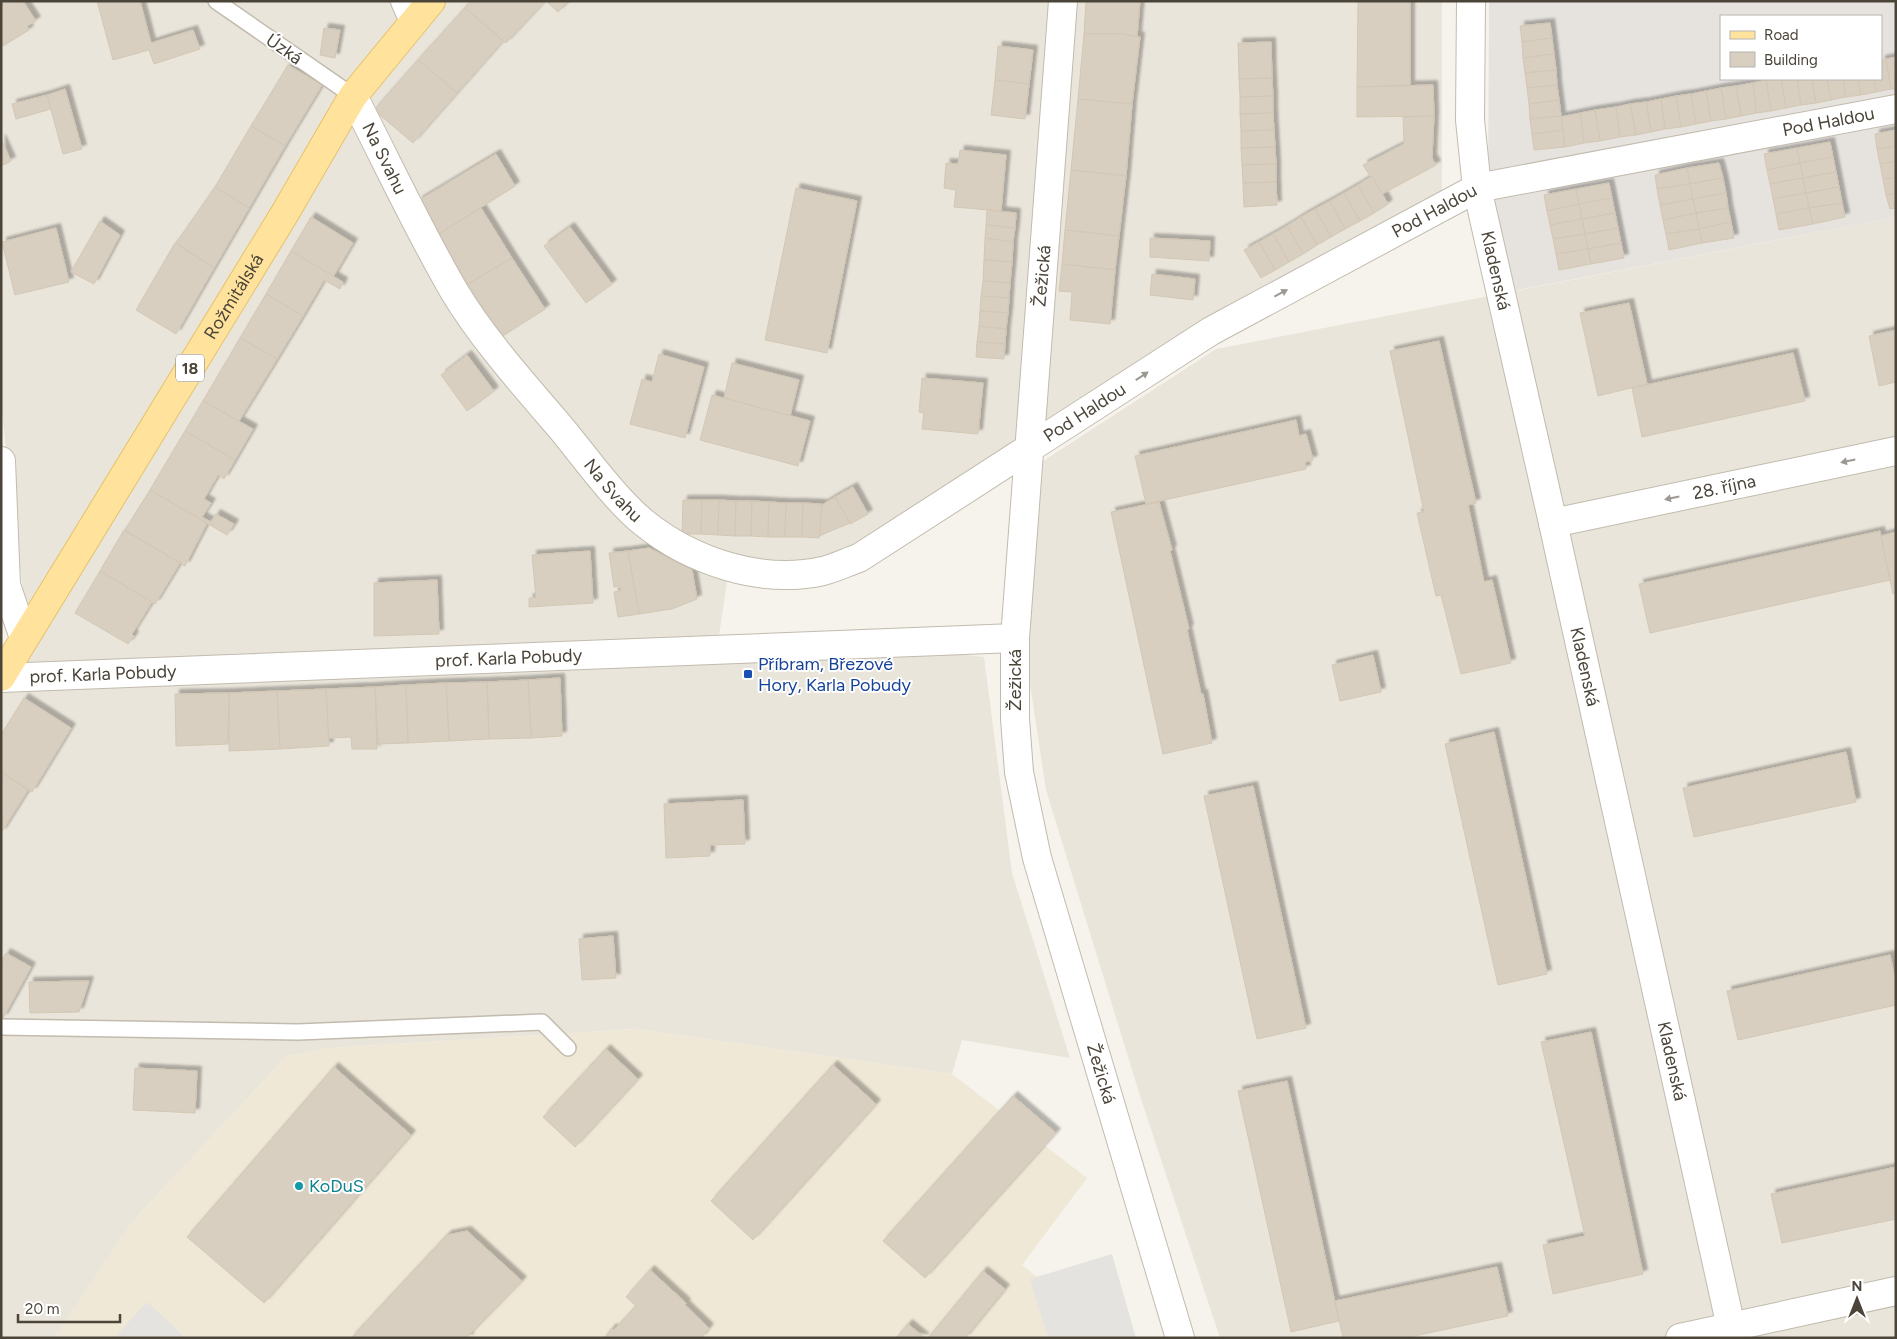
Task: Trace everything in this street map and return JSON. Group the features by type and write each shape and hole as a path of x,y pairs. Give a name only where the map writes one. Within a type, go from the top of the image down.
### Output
{"main road":[{"name":"Rožmitálská","path":"1,678 280,222 353,96 409,11 431,1"}],"street":[{"name":"Žežická","path":"1063,1 1015,638 1015,719 1019,772 1037,858 1180,1338"},
{"name":"Kladenská","path":"1470,1 1470,120 1477,188 1731,1327"},
{"name":"Na Svahu","path":"353,96 460,299 509,367 612,488 642,521 676,545 711,561 751,572 786,574 822,571 859,558 1028,451"},
{"name":"Pod Haldou","path":"1028,451 1211,331 1477,188 1896,109"},
{"name":"28. října","path":"1553,523 1896,451"},
{"path":"1,460 6,585 24,638"},
{"name":"prof. Karla Pobudy","path":"1,678 1015,638"},
{"path":"1680,1338 1896,1291"}],"lane":[{"name":"Úzká","path":"216,1 353,96"},
{"path":"1,1027 298,1032 542,1022 568,1048"}],"shaded area":[{"path":"1,1 1442,1 1442,216 1219,341 855,559 728,575 717,649 854,643 984,657 1012,873 1070,1058 962,1040 952,1074 636,1029 331,1048 287,1056 133,1221 55,1338 1,1338 1,691 29,642 1,406"},
{"path":"1489,1 1896,1 1896,217 1512,291 1488,191"},
{"path":"1896,217 1896,1338 1220,1338 1141,1099 1046,790 1025,651 1037,465 1216,349"},
{"path":"636,1029 952,1074 1087,1178 1022,1265 1082,1313 1059,1338 55,1338 133,1221 287,1056 331,1048"},
{"path":"1112,1254 1136,1338 1048,1338 1030,1279"},
{"path":"147,1302 172,1325 185,1338 114,1338"}],"building":[{"path":"1,1 23,1 36,21 27,26 29,30 1,47"},
{"path":"97,1 140,1 151,43 193,30 200,49 154,64 149,50 113,60"},
{"path":"470,1 545,1 506,43 465,8"},
{"path":"546,1 569,1 558,12"},
{"path":"1086,1 1140,1 1137,37 1123,34 1084,34"},
{"path":"1358,1 1410,1 1410,85 1357,87"},
{"path":"465,8 503,41 457,93 418,60"},
{"path":"1550,23 1552,38 1522,42 1520,26"},
{"path":"324,28 340,30 335,58 320,55"},
{"path":"1084,34 1123,34 1140,37 1132,104 1078,99"},
{"path":"1552,38 1554,54 1523,58 1522,42"},
{"path":"1271,42 1272,78 1239,79 1238,43"},
{"path":"998,46 1033,50 1029,84 995,80"},
{"path":"1554,54 1556,70 1525,73 1523,58"},
{"path":"1896,57 1896,89 1891,89 1886,59"},
{"path":"1886,59 1891,89 1876,92 1874,80 1882,80 1882,60"},
{"path":"418,60 457,93 413,143 374,110"},
{"path":"288,65 322,85 285,146 251,126"},
{"path":"1556,70 1557,85 1527,88 1525,73"},
{"path":"1272,78 1273,96 1240,97 1239,79"},
{"path":"995,80 1029,84 1025,119 991,115"},
{"path":"1766,80 1781,80 1786,108 1771,111"},
{"path":"1766,80 1771,111 1756,113 1753,83"},
{"path":"1781,80 1797,80 1801,105 1786,108"},
{"path":"1797,80 1812,80 1816,103 1801,105"},
{"path":"1812,80 1827,80 1831,100 1816,103"},
{"path":"1827,80 1843,80 1846,97 1831,100"},
{"path":"1843,80 1858,80 1861,95 1846,97"},
{"path":"1858,80 1874,80 1876,92 1861,95"},
{"path":"1753,83 1756,113 1741,116 1736,86"},
{"path":"1433,85 1434,116 1357,117 1357,87"},
{"path":"1557,85 1559,100 1529,104 1527,88"},
{"path":"1736,86 1741,116 1726,119 1721,88"},
{"path":"1721,88 1726,119 1711,121 1706,91"},
{"path":"65,89 82,149 63,154 47,95"},
{"path":"1706,91 1711,121 1696,124 1691,94"},
{"path":"1691,94 1696,124 1681,127 1676,96"},
{"path":"47,95 51,109 16,119 12,104"},
{"path":"1273,96 1273,113 1240,114 1240,97"},
{"path":"1676,96 1681,127 1665,129 1661,99"},
{"path":"1078,99 1132,104 1126,176 1071,170"},
{"path":"1661,99 1665,129 1651,132 1646,102"},
{"path":"1559,100 1561,116 1530,119 1529,104"},
{"path":"1646,102 1651,132 1636,135 1630,104"},
{"path":"1630,104 1636,135 1620,137 1616,107"},
{"path":"1616,107 1620,137 1600,141 1595,110"},
{"path":"1595,110 1600,141 1584,143 1580,113"},
{"path":"1273,113 1274,130 1241,131 1240,114"},
{"path":"1580,113 1584,143 1565,147 1561,117"},
{"path":"1434,116 1432,158 1436,165 1382,194 1363,165 1404,144 1403,117"},
{"path":"1561,116 1563,130 1532,134 1530,119"},
{"path":"251,126 285,146 249,208 215,187"},
{"path":"1274,130 1275,147 1241,148 1241,131"},
{"path":"1563,130 1565,147 1534,150 1532,134"},
{"path":"1896,130 1896,146 1877,149 1875,134"},
{"path":"1,139 11,161 1,166"},
{"path":"1830,142 1833,157 1800,163 1797,148"},
{"path":"1896,146 1896,161 1880,164 1877,149"},
{"path":"1275,147 1276,164 1242,165 1241,148"},
{"path":"1797,148 1800,163 1767,170 1764,154"},
{"path":"960,150 1006,155 1001,211 954,207 956,190 944,188 946,163 958,164"},
{"path":"496,154 515,186 437,235 418,201"},
{"path":"1833,157 1836,172 1803,178 1800,163"},
{"path":"1896,161 1896,177 1883,179 1880,164"},
{"path":"1719,163 1723,178 1690,184 1687,168"},
{"path":"1800,163 1803,178 1770,184 1767,170"},
{"path":"1276,164 1276,182 1243,183 1242,165"},
{"path":"1687,168 1690,184 1657,189 1655,175"},
{"path":"1071,170 1126,176 1119,236 1065,230"},
{"path":"1836,172 1839,187 1806,193 1803,178"},
{"path":"1372,176 1388,204 1374,213 1358,185"},
{"path":"1896,177 1896,193 1886,195 1883,179"},
{"path":"1723,178 1726,193 1693,199 1690,184"},
{"path":"1803,178 1806,193 1773,199 1770,184"},
{"path":"1276,182 1277,205 1244,207 1243,183"},
{"path":"1609,183 1612,198 1579,204 1576,189"},
{"path":"1690,184 1693,199 1660,205 1657,189"},
{"path":"1358,185 1374,213 1360,221 1344,193"},
{"path":"215,187 249,208 214,268 176,243"},
{"path":"1839,187 1842,203 1809,208 1806,193"},
{"path":"796,188 857,201 827,353 765,340"},
{"path":"1576,189 1579,204 1547,211 1544,195"},
{"path":"1344,193 1360,221 1345,229 1330,201"},
{"path":"1726,193 1728,208 1696,213 1693,199"},
{"path":"1806,193 1809,208 1776,214 1773,199"},
{"path":"1896,193 1896,208 1890,209 1886,195"},
{"path":"1612,198 1615,213 1582,219 1579,204"},
{"path":"1693,199 1696,213 1663,220 1660,205"},
{"path":"1330,201 1345,229 1331,237 1315,209"},
{"path":"1842,203 1845,217 1813,224 1809,208"},
{"path":"1579,204 1582,219 1550,225 1547,211"},
{"path":"481,208 512,258 468,284 437,235"},
{"path":"1728,208 1731,222 1699,229 1696,213"},
{"path":"1809,208 1813,224 1779,230 1776,214"},
{"path":"1315,209 1331,237 1317,245 1301,217"},
{"path":"987,210 1016,213 1015,228 986,225"},
{"path":"1615,213 1618,228 1585,234 1582,219"},
{"path":"1696,213 1699,229 1666,234 1663,220"},
{"path":"311,217 353,243 333,277 291,251"},
{"path":"1301,217 1317,245 1303,254 1287,226"},
{"path":"1582,219 1585,234 1553,239 1550,225"},
{"path":"100,221 120,235 94,284 71,272"},
{"path":"1731,222 1734,238 1702,243 1699,229"},
{"path":"986,225 1015,228 1013,242 985,238"},
{"path":"1287,226 1303,254 1289,262 1273,234"},
{"path":"570,227 612,284 586,303 544,246"},
{"path":"56,228 69,282 15,295 2,242"},
{"path":"1618,228 1621,243 1588,249 1585,234"},
{"path":"1699,229 1702,243 1669,250 1666,234"},
{"path":"1065,230 1119,236 1115,270 1062,264"},
{"path":"1273,234 1289,262 1275,270 1259,242"},
{"path":"1585,234 1588,249 1556,254 1553,239"},
{"path":"985,238 1013,242 1012,262 984,260"},
{"path":"1150,238 1210,241 1209,261 1150,257"},
{"path":"1259,242 1275,270 1261,278 1244,250"},
{"path":"175,243 214,268 176,334 136,310"},
{"path":"1621,243 1624,258 1591,264 1588,249"},
{"path":"1588,249 1591,264 1559,270 1556,254"},
{"path":"291,251 343,282 340,289 324,280 303,316 266,294"},
{"path":"512,258 545,309 501,337 468,284"},
{"path":"984,260 1012,262 1010,283 983,281"},
{"path":"1062,264 1115,270 1110,324 1070,320 1072,292 1059,291"},
{"path":"1152,274 1195,279 1193,300 1150,295"},
{"path":"983,281 1010,283 1009,298 981,296"},
{"path":"266,294 303,316 277,359 240,338"},
{"path":"981,296 1009,298 1008,313 980,311"},
{"path":"1629,303 1647,384 1598,396 1580,313"},
{"path":"980,311 1008,313 1006,329 979,326"},
{"path":"979,326 1006,329 1005,344 977,342"},
{"path":"1896,330 1896,382 1879,386 1869,336"},
{"path":"240,338 277,359 239,421 203,401"},
{"path":"1439,341 1476,503 1468,505 1484,582 1492,580 1511,663 1461,674 1441,595 1436,596 1417,513 1424,512 1390,351"},
{"path":"977,342 1005,344 1004,359 976,357"},
{"path":"1793,353 1805,401 1642,437 1632,388"},
{"path":"659,354 704,367 685,438 630,424 642,379 652,382"},
{"path":"467,355 494,391 467,411 441,375"},
{"path":"732,363 799,380 790,416 724,398"},
{"path":"922,378 983,383 978,434 922,429 924,413 919,412"},
{"path":"712,395 810,421 798,466 700,440"},
{"path":"203,401 253,429 235,460 185,431"},
{"path":"1296,420 1299,436 1306,434 1313,460 1305,462 1306,469 1146,504 1135,456"},
{"path":"185,431 235,460 224,479 218,475 204,499 211,503 202,517 211,522 216,514 234,524 227,535 150,490"},
{"path":"853,487 868,514 850,524 835,497"},
{"path":"150,490 207,523 185,566 125,530"},
{"path":"835,497 850,523 819,536 822,505"},
{"path":"683,500 702,500 701,534 682,534"},
{"path":"702,500 719,500 718,535 701,534"},
{"path":"719,500 736,501 735,536 718,535"},
{"path":"736,501 752,501 751,536 735,536"},
{"path":"752,501 769,502 768,537 751,536"},
{"path":"769,502 786,503 785,537 768,537"},
{"path":"1159,502 1172,550 1170,551 1189,629 1187,630 1201,694 1203,694 1212,743 1163,754 1111,512"},
{"path":"786,503 803,503 802,537 785,537"},
{"path":"803,503 822,504 819,538 802,537"},
{"path":"124,530 180,563 155,604 100,571"},
{"path":"1880,531 1890,580 1650,633 1639,584"},
{"path":"1896,532 1896,593 1893,594 1881,536"},
{"path":"649,548 692,570 697,599 672,609 639,614 628,551"},
{"path":"590,551 593,603 529,607 529,598 536,598 532,555"},
{"path":"628,551 639,614 618,617 614,592 621,591 620,586 614,587 609,553"},
{"path":"100,571 152,602 128,644 75,613"},
{"path":"437,580 439,634 374,636 374,583"},
{"path":"1373,655 1381,692 1340,701 1332,665"},
{"path":"560,678 562,736 531,738 528,680"},
{"path":"528,680 531,738 489,739 487,682"},
{"path":"487,682 489,739 449,741 446,683"},
{"path":"446,683 449,741 408,743 406,685"},
{"path":"406,685 408,743 378,744 375,687"},
{"path":"375,687 377,749 352,749 351,737 328,738 326,689"},
{"path":"326,689 329,746 280,749 277,691"},
{"path":"277,691 280,749 229,751 229,693"},
{"path":"229,693 228,744 176,746 175,694"},
{"path":"24,698 71,728 32,792 1,772 1,735"},
{"path":"1494,732 1547,974 1498,985 1445,744"},
{"path":"1846,752 1856,802 1694,837 1683,788"},
{"path":"1,772 28,790 1,833"},
{"path":"1253,786 1306,1028 1257,1039 1204,796"},
{"path":"743,800 745,844 710,845 710,856 666,858 664,804"},
{"path":"613,936 616,978 582,980 579,939"},
{"path":"6,953 31,967 3,1018 1,1017 1,962"},
{"path":"1890,955 1896,984 1896,1005 1738,1040 1727,991"},
{"path":"89,981 79,1012 30,1013 29,982"},
{"path":"1591,1032 1643,1274 1553,1294 1543,1245 1585,1236 1541,1042"},
{"path":"606,1049 638,1079 575,1147 543,1117"},
{"path":"833,1065 876,1104 753,1240 711,1201"},
{"name":"KoDuS","path":"334,1067 411,1135 264,1303 187,1237"},
{"path":"135,1068 197,1071 195,1113 133,1110"},
{"path":"1287,1081 1339,1321 1291,1332 1238,1091"},
{"path":"1013,1096 1056,1133 925,1278 883,1241"},
{"path":"1896,1167 1896,1219 1782,1243 1771,1194"},
{"path":"467,1231 522,1281 468,1336 470,1338 351,1338 447,1235"},
{"path":"1497,1267 1508,1316 1405,1338 1343,1338 1335,1301"},
{"path":"650,1270 686,1303 685,1305 709,1328 701,1338 604,1338 636,1306 626,1297"},
{"path":"983,1271 1005,1289 965,1338 928,1338"},
{"path":"908,1324 925,1338 896,1338"}],"place":[{"name":"Příbram, Březové Hory, Karla Pobudy","path":"748,674"},
{"name":"KoDuS","path":"299,1186"}]}
